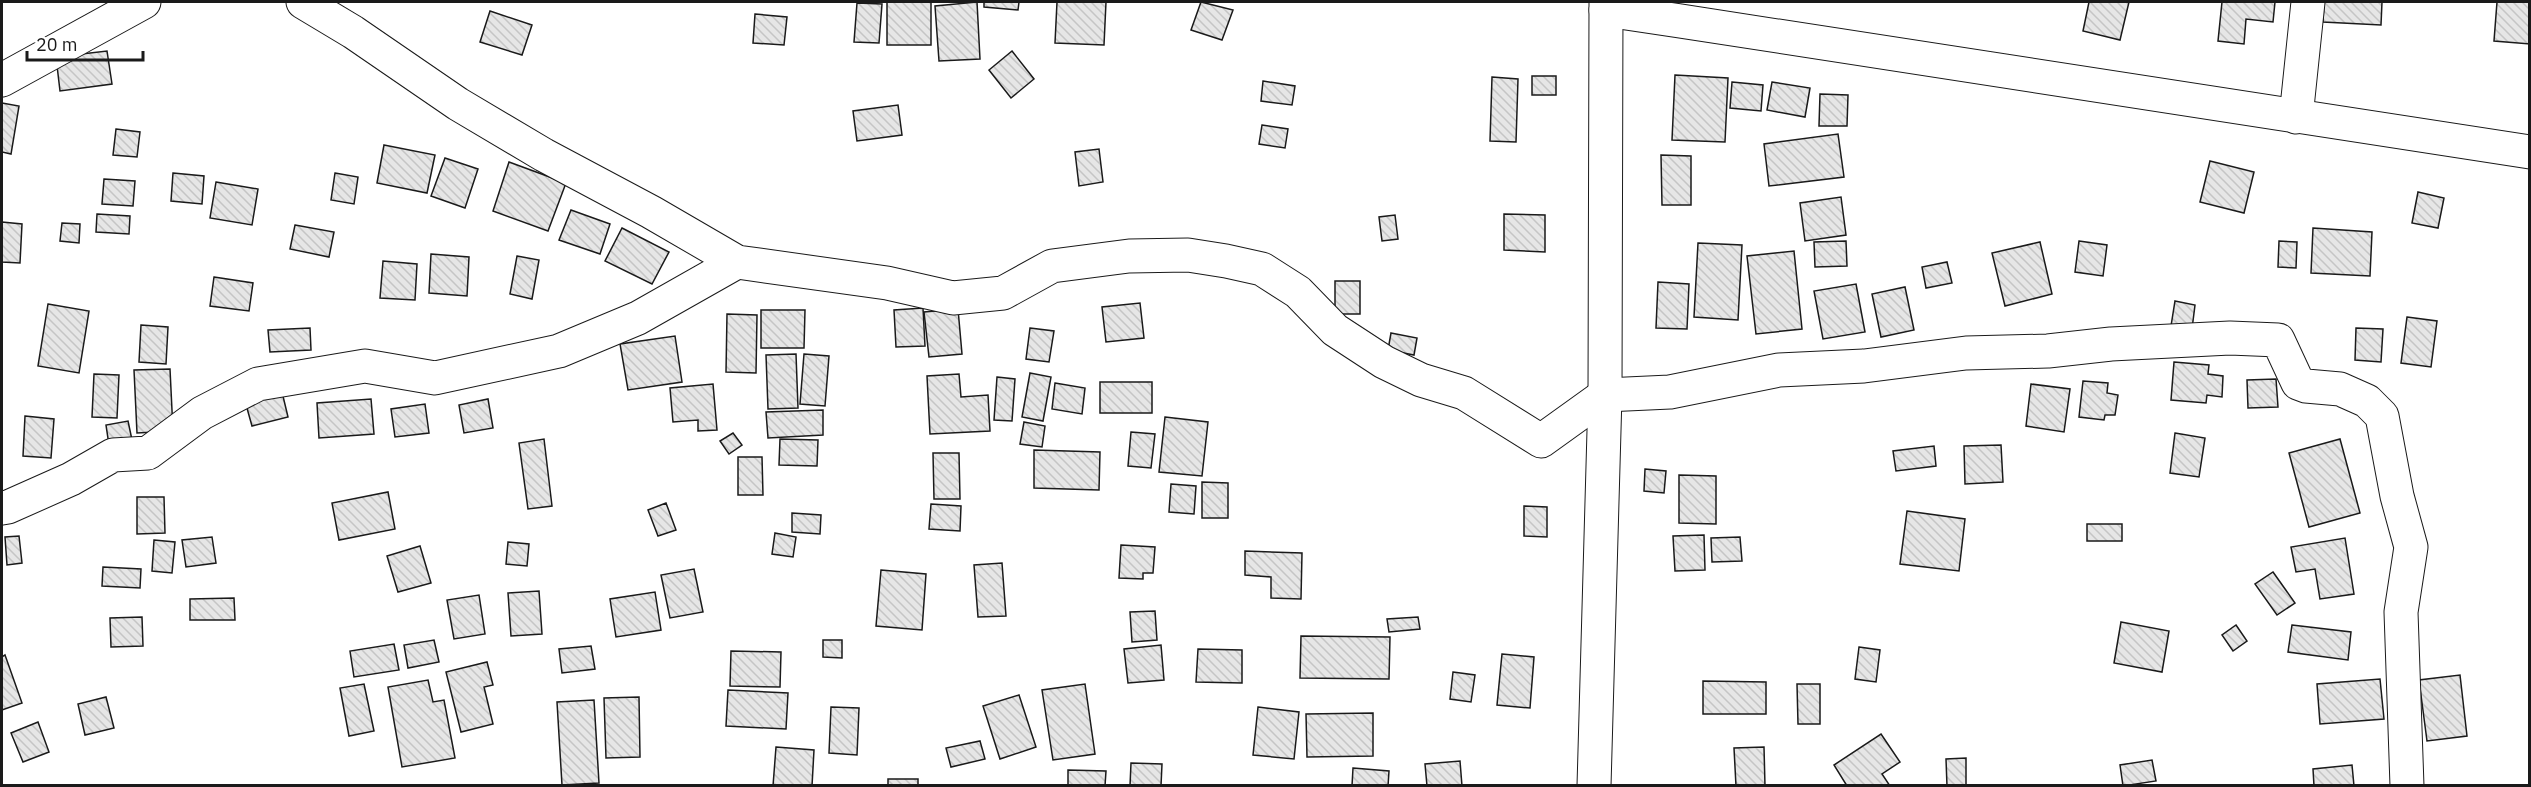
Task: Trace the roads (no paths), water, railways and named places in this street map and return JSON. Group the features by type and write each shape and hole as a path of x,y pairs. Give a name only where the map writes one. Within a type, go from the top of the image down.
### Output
{"street":[{"path":"2,80 144,2"},
{"path":"303,2 525,144 737,262 887,284 953,298 1003,294 1052,266 1129,256 1188,255 1262,269 1298,292 1335,330 1384,362 1421,380 1464,393 1541,441 1605,395 1670,392 1779,370 1864,366 1966,353 2048,351 2111,344 2230,338 2278,340 2298,383 2306,386 2340,389 2367,400 2382,416 2397,496 2411,547 2402,612 2407,786"},
{"path":"2296,117 2308,2"},
{"path":"1594,786 1605,395 1606,6 2296,117 2529,152"},
{"path":"2,508 71,479 113,455 148,453 202,413 258,384 365,366 435,378 559,351 639,318 737,262"}]}
